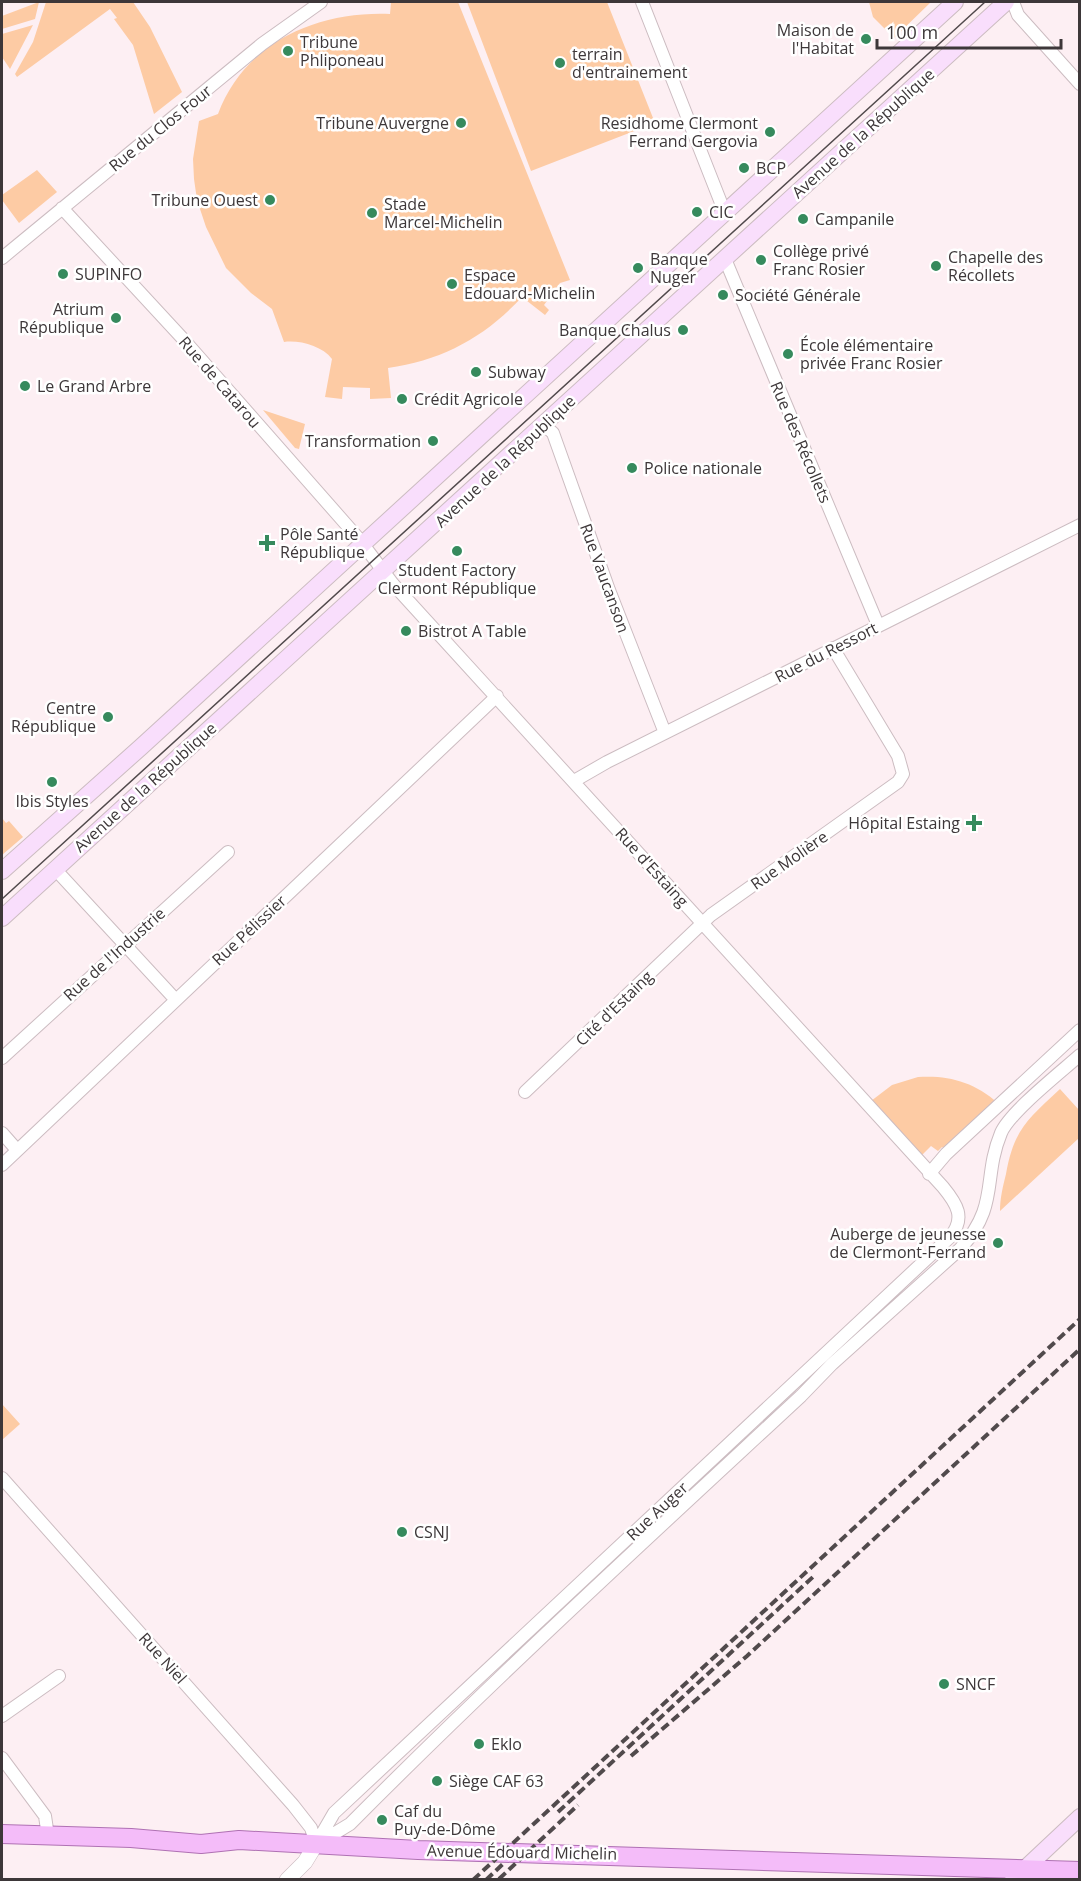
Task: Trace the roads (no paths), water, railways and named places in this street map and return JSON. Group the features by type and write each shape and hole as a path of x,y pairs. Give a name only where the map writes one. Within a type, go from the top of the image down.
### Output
{"main road":[{"name":"Avenue de la République","path":"2,871 955,2"},
{"name":"Avenue de la République","path":"2,918 380,565 543,425 1006,2"},
{"path":"1019,1874 1080,1816"},
{"name":"Avenue Édouard Michelin","path":"2,1834 131,1838 201,1844 239,1840 1019,1874 1080,1870"}],"street":[{"name":"Rue du Clos Four","path":"2,258 262,44 321,2"},
{"path":"642,2 725,213"},
{"path":"1013,2 1024,22 1080,84"},
{"name":"Rue de Catarou","path":"62,208 184,340 380,565"},
{"name":"Rue des Récollets","path":"725,259 878,625"},
{"name":"Rue Vaucanson","path":"543,425 553,433 609,590 665,733"},
{"name":"Rue du Ressort","path":"574,781 878,625 1080,525"},
{"name":"Rue d'Estaing","path":"380,565 393,584 929,1174"},
{"name":"Rue Molière","path":"702,923 898,782 903,774 898,756 834,648"},
{"name":"Rue Pélissier","path":"2,1165 497,696"},
{"name":"Rue de l'Industrie","path":"2,1058 228,852"},
{"path":"55,869 176,999"},
{"name":"Cité d'Estaing","path":"525,1092 702,923"},
{"path":"929,1174 946,1154 1080,1030"},
{"path":"287,1880 304,1862 316,1844 350,1824 394,1778 531,1646 573,1610 801,1396 832,1364 960,1249 972,1236 985,1214 996,1150 1006,1124 1080,1055"},
{"path":"2,1133 17,1150"},
{"name":"Rue Auger","path":"316,1844 334,1813 950,1237 959,1223 959,1211 956,1202 929,1174"},
{"name":"Rue Niel","path":"2,1478 293,1805 311,1828 316,1844"},
{"path":"2,1716 59,1676"},
{"path":"2,1758 45,1816 48,1836"}],"tram line":[{"path":"2,899 985,2"}],"railway":[{"path":"473,1880 1080,1319"},
{"path":"631,1756 747,1656 1080,1349"},
{"path":"558,1812 814,1576"},
{"path":"499,1879 578,1805"},
{"path":"486,1880 504,1863"}],"place":[{"name":"Maison de l'Habitat","path":"866,39"},
{"name":"Tribune Phliponeau","path":"288,51"},
{"name":"terrain d'entrainement","path":"560,63"},
{"name":"Tribune Auvergne","path":"461,123"},
{"name":"Residhome Clermont Ferrand Gergovia","path":"770,132"},
{"name":"BCP","path":"744,168"},
{"name":"Tribune Ouest","path":"270,200"},
{"name":"CIC","path":"697,212"},
{"name":"Stade Marcel-Michelin","path":"372,213"},
{"name":"Campanile","path":"803,219"},
{"name":"Collège privé Franc Rosier","path":"761,260"},
{"name":"Chapelle des Récollets","path":"936,266"},
{"name":"Banque Nuger","path":"638,268"},
{"name":"SUPINFO","path":"63,274"},
{"name":"Espace Edouard-Michelin","path":"452,284"},
{"name":"Société Générale","path":"723,295"},
{"name":"Atrium République","path":"116,318"},
{"name":"Banque Chalus","path":"683,330"},
{"name":"École élémentaire privée Franc Rosier","path":"788,354"},
{"name":"Subway","path":"476,372"},
{"name":"Le Grand Arbre","path":"25,386"},
{"name":"Crédit Agricole","path":"402,399"},
{"name":"Transformation","path":"433,441"},
{"name":"Police nationale","path":"632,468"},
{"name":"Pôle Santé République","path":"267,543"},
{"name":"Student Factory Clermont République","path":"457,551"},
{"name":"Bistrot A Table","path":"406,631"},
{"name":"Centre République","path":"108,717"},
{"name":"Ibis Styles","path":"52,782"},
{"name":"Hôpital Estaing","path":"974,823"},
{"name":"Auberge de jeunesse de Clermont-Ferrand","path":"998,1243"},
{"name":"CSNJ","path":"402,1532"},
{"name":"SNCF","path":"944,1684"},
{"name":"Eklo","path":"479,1744"},
{"name":"Siège CAF 63","path":"437,1781"},
{"name":"Caf du Puy-de-Dôme","path":"382,1820"}]}
